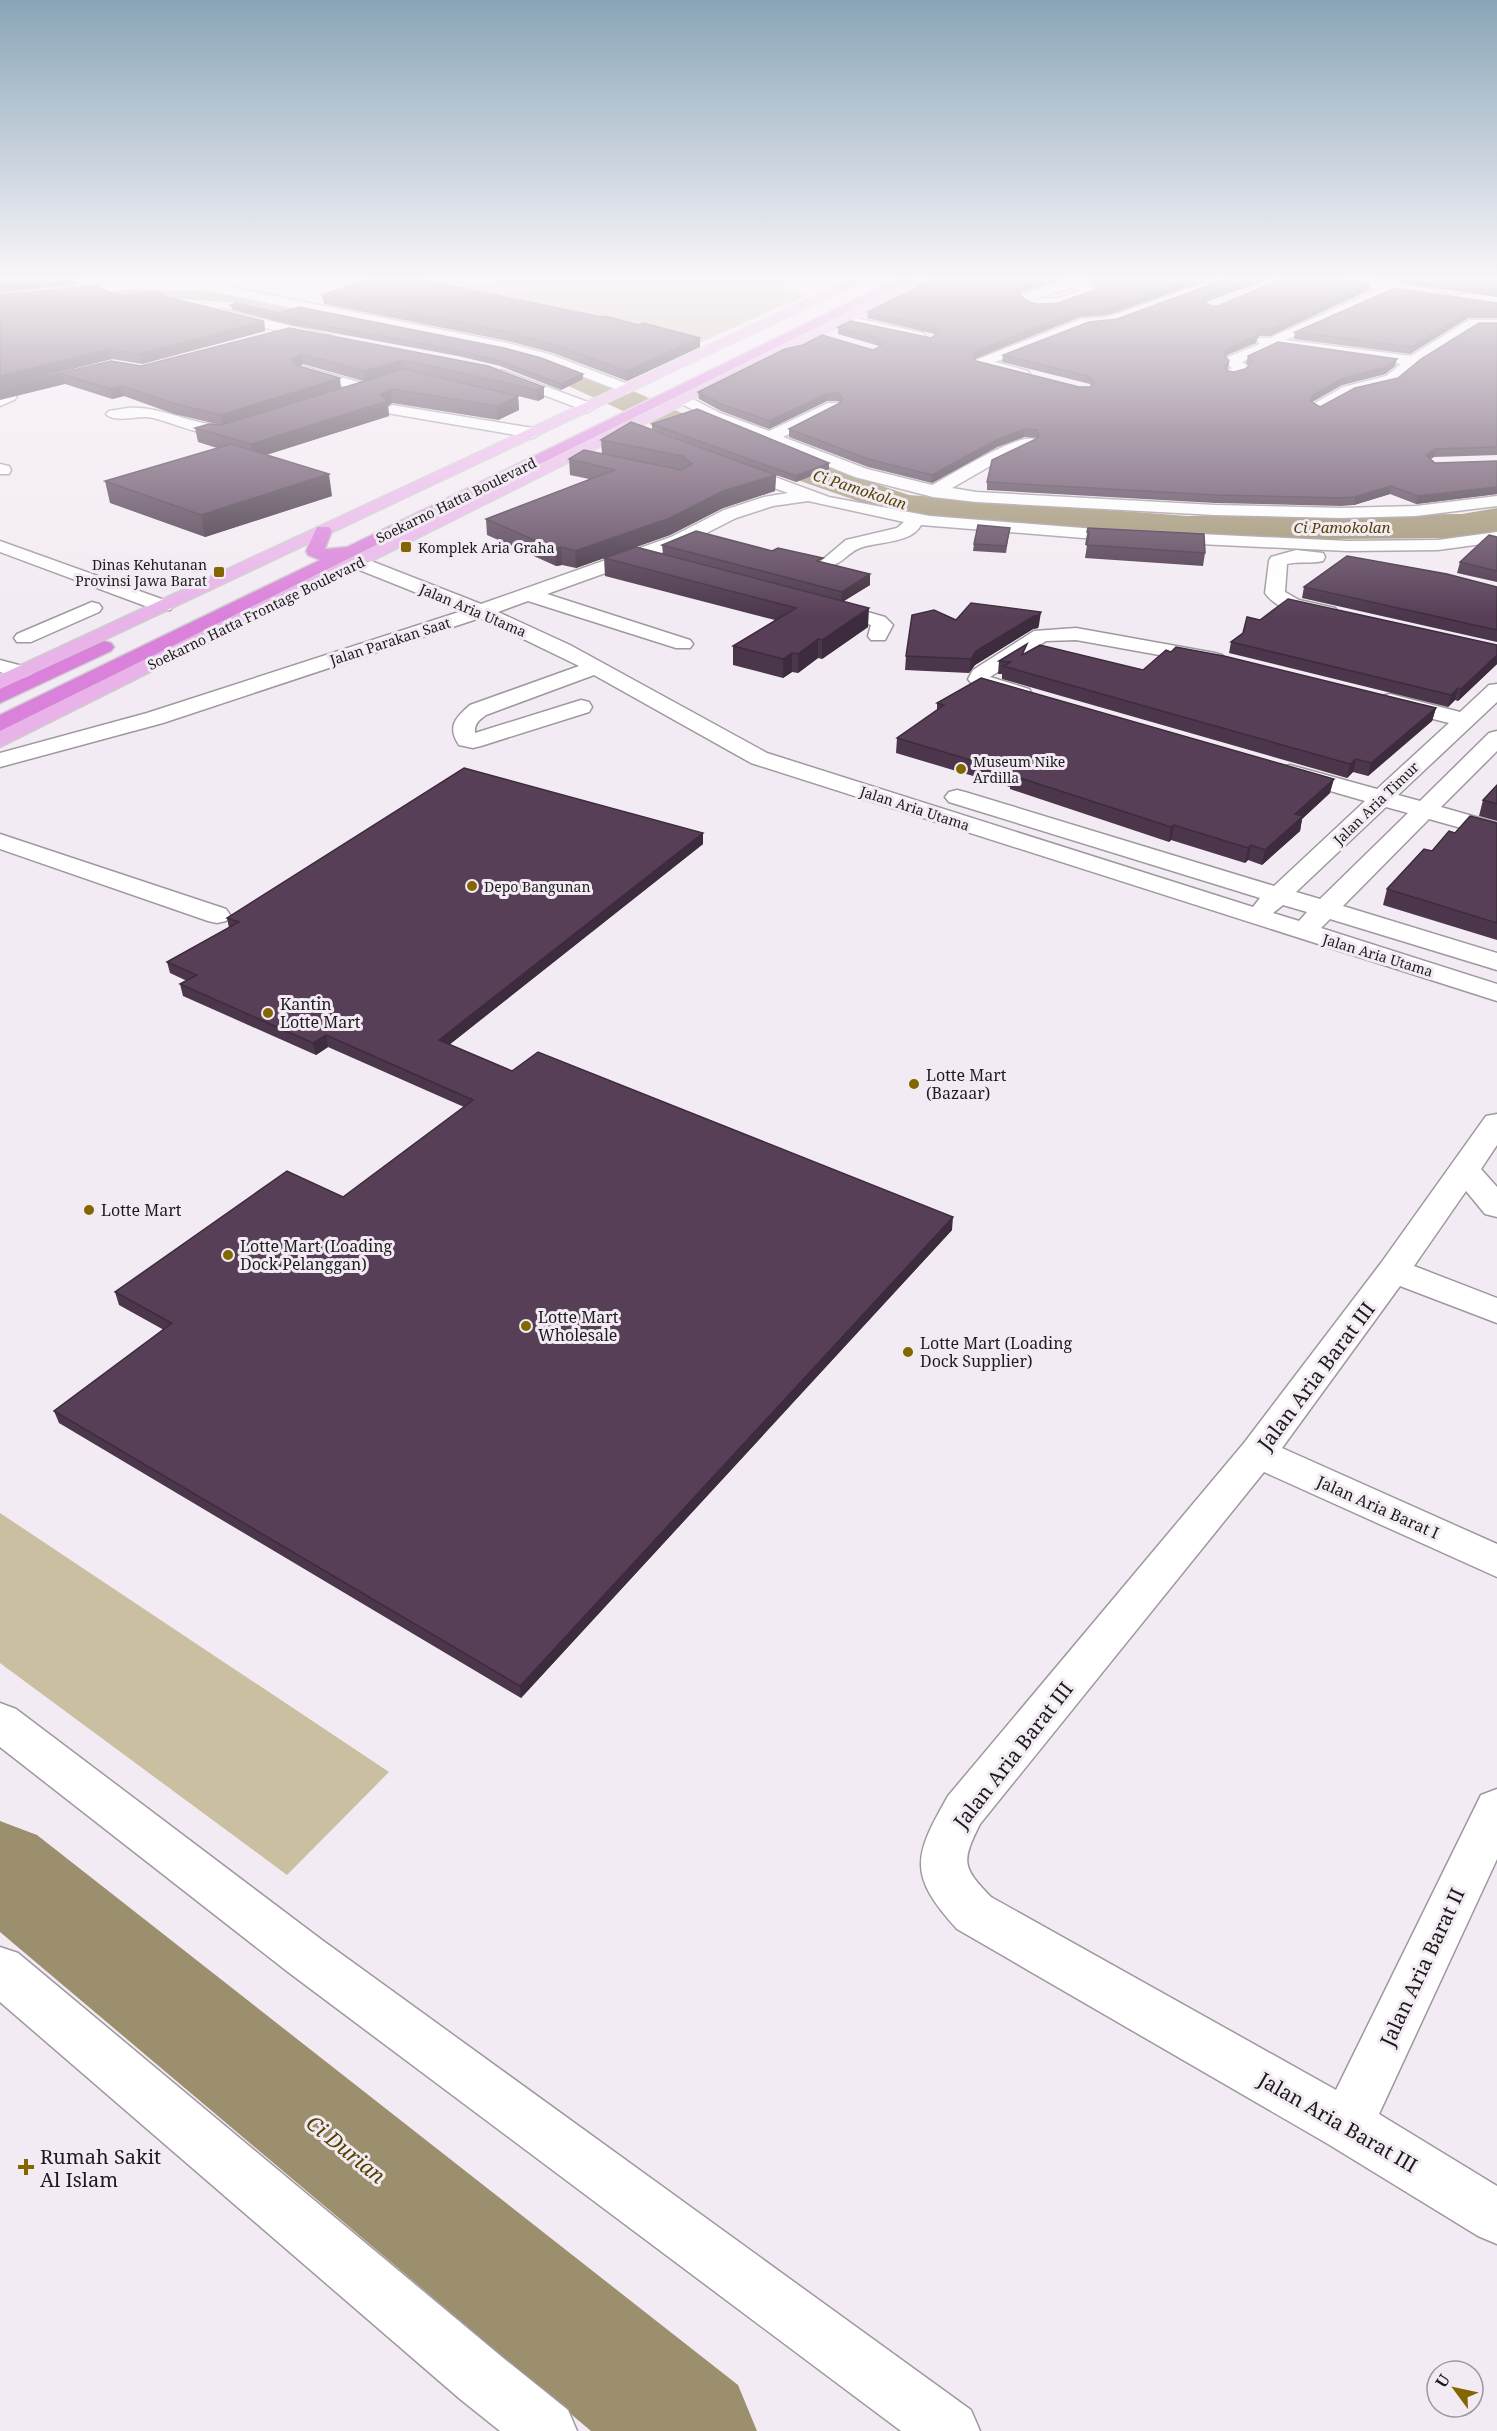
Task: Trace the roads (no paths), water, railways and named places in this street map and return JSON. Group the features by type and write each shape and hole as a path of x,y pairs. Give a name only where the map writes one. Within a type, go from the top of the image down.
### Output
{"highway":[{"name":"Soekarno Hatta Boulevard","path":"0,697 269,569 319,539 634,390"},
{"path":"661,406 693,390"},
{"name":"Soekarno Hatta Boulevard","path":"363,556 631,423"},
{"path":"319,539 315,551 322,555 363,556"},
{"path":"0,724 92,679 302,583 304,570 297,567 269,569"},
{"path":"57,711 92,679"}],"main road":[{"name":"Soekarno Hatta Frontage Boulevard","path":"0,740 302,583 572,457 661,406 685,400 703,390"},
{"path":"0,683 163,606 319,539 533,433 597,406"}],"street":[{"path":"336,398 356,390"},
{"path":"550,390 597,406"},
{"path":"1318,407 1347,390"},
{"path":"0,393 9,397 0,401"},
{"path":"685,400 715,416 861,473 933,492 976,497 1112,505 1341,513 1416,511 1497,501"},
{"path":"770,437 833,406"},
{"path":"392,410 533,433"},
{"path":"546,411 563,419"},
{"path":"114,414 150,413 207,432 224,433 257,422"},
{"path":"631,423 655,437"},
{"path":"933,492 1028,441"},
{"path":"572,457 594,461"},
{"path":"719,461 807,495 855,509 913,519 1096,534 1302,545 1438,545 1497,537"},
{"name":"Jalan Parakan Saat","path":"0,760 155,718 530,595 677,541 730,514 756,505 807,495"},
{"path":"830,561 852,544 903,532 912,526 913,519"},
{"path":"0,546 163,606"},
{"path":"634,555 672,565"},
{"name":"Jalan Aria Utama","path":"363,556 490,608 747,726"},
{"path":"1347,616 1289,603 1278,597 1275,592 1278,561 1296,556 1372,564"},
{"path":"530,595 683,644"},
{"path":"805,601 878,621 883,626 878,636"},
{"path":"68,651 16,635 92,608"},
{"path":"1040,700 983,683 979,679 982,671 1050,633 1076,634 1233,663"},
{"name":"Jalan Aria Utama","path":"574,646 594,668 759,758 1497,993"},
{"path":"0,666 22,672"},
{"path":"581,707 473,741 467,740 463,735 463,728 467,720 478,710 594,668"},
{"name":"Jalan Aria Timur","path":"1255,916 1497,690"},
{"path":"1368,696 1464,720"},
{"path":"1302,931 1497,738"},
{"name":"Jalan Aria Utama","path":"759,758 781,743 898,779"},
{"path":"1266,766 1497,831"},
{"name":"Jalan Aria Utama","path":"931,789 1497,962"},
{"path":"0,841 23,832 178,885 201,889"},
{"path":"0,841 217,915"},
{"name":"Jalan Aria Barat III","path":"1497,1124 1393,1271 1258,1453 964,1810 945,1845 943,1870 953,1892 974,1913 1347,2125 1497,2217"},
{"path":"1464,1169 1497,1207"},
{"path":"1393,1271 1497,1311"},
{"name":"Jalan Aria Barat I","path":"1258,1453 1497,1561"},
{"path":"0,1722 305,1956 950,2431"},
{"name":"Jalan Aria Barat II","path":"1347,2125 1497,1809"},
{"path":"0,1970 481,2378 547,2431"}],"waterway":[{"name":"Ci Pamokolan","path":"605,390 714,440 904,506 1188,528 1462,526 1497,520"},
{"name":"Ci Durian","path":"0,1868 692,2431"}],"place":[{"name":"Komplek Aria Graha","path":"406,547"},
{"name":"Dinas Kehutanan Provinsi Jawa Barat","path":"219,572"},
{"name":"Museum Nike Ardilla","path":"961,769"},
{"name":"Depo Bangunan","path":"472,886"},
{"name":"Kantin Lotte Mart","path":"268,1013"},
{"name":"Lotte Mart (Bazaar)","path":"914,1084"},
{"name":"Lotte Mart","path":"89,1210"},
{"name":"Lotte Mart (Loading Dock Pelanggan)","path":"228,1255"},
{"name":"Lotte Mart Wholesale","path":"526,1326"},
{"name":"Lotte Mart (Loading Dock Supplier)","path":"908,1352"},
{"name":"Rumah Sakit Al Islam","path":"26,2167"}]}
